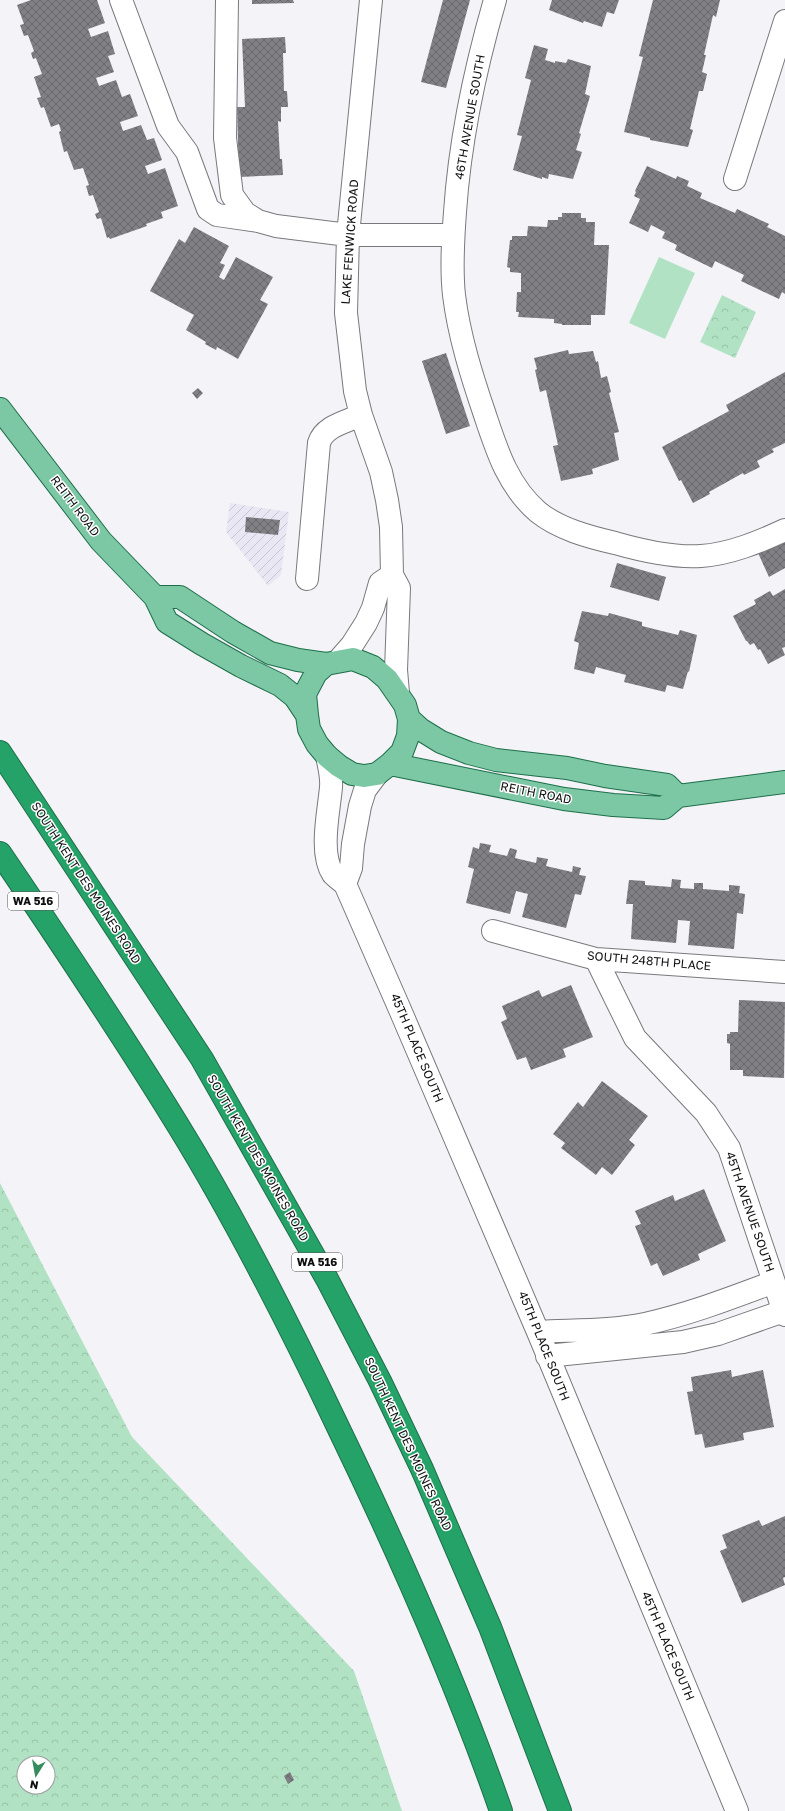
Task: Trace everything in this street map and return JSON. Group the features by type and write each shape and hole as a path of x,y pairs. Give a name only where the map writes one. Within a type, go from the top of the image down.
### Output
{"highway":[{"name":"SOUTH KENT DES MOINES ROAD","path":"0,752 202,1059 327,1280 380,1381 431,1490 490,1627 560,1811"},
{"name":"WA 516","path":"0,854 65,949 180,1128 290,1327 366,1484 411,1586 456,1690 501,1811"}],"main road":[{"name":"REITH ROAD","path":"0,409 101,541 155,597 167,622 221,655 280,685 295,697 307,715"},
{"path":"155,597 180,597 233,632 270,653 298,660 332,663 353,659 373,667 387,679 398,693 405,705 409,719 408,736 402,752 384,769"},
{"name":"REITH ROAD","path":"332,663 316,673 306,694 309,729 317,744 327,756 352,774 364,776 384,769 612,806 664,808 678,796"},
{"path":"409,719 420,729 441,742 496,760 567,768 605,776 667,785 678,796 785,782"}],"street":[{"path":"121,0 168,126 187,152 208,209 217,215 258,221 276,226 348,235 454,235"},
{"path":"227,0 225,138 230,181 232,195 245,214 258,221"},
{"name":"LAKE FENWICK ROAD","path":"371,0 348,235 346,313 352,374 361,415 381,472 391,527 392,575 399,588 396,670 398,693"},
{"name":"46TH AVENUE SOUTH","path":"495,0 476,71 467,115 457,183 454,235 454,296 471,375 497,450 514,487 540,513 555,523 608,542 642,550 675,555 702,556 730,551 762,541 785,530"},
{"path":"735,179 785,21"},
{"path":"307,580 319,443 322,435 330,428 361,415"},
{"path":"332,663 352,645 366,623 380,583 392,575"},
{"name":"45TH PLACE SOUTH","path":"327,756 331,786 326,823 328,857 333,873 345,884 408,1026 538,1332 737,1811"},
{"path":"345,884 351,868 353,844 360,806 365,790 384,769"},
{"name":"SOUTH 248TH PLACE","path":"493,931 596,959 785,972"},
{"name":"45TH AVENUE SOUTH","path":"596,959 635,1038 706,1113 729,1148 784,1313"},
{"path":"538,1332 605,1329 644,1324 695,1312 774,1282"},
{"path":"547,1356 683,1342 718,1334 784,1313"}],"shaded area":[{"path":"230,503 289,512 281,575 268,586 226,532"}],"green space":[{"path":"659,257 695,273 665,339 629,323"},
{"path":"722,295 756,312 735,358 700,342"},
{"path":"0,1183 132,1437 354,1671 402,1811 0,1811"}],"building":[{"path":"31,0 97,0 105,23 88,29 91,37 108,31 115,54 108,56 114,72 96,78 99,86 116,80 122,97 130,94 138,116 120,122 123,131 141,125 147,140 154,138 162,160 145,166 148,174 165,168 178,206 161,212 163,218 146,224 147,226 110,239 109,237 107,238 101,218 97,219 95,214 99,212 93,195 89,196 86,186 89,185 83,168 74,170 67,151 64,152 59,132 61,131 59,124 51,127 44,107 41,108 37,98 41,97 34,77 42,74 36,58 33,59 31,53 34,51 28,35 24,36 20,25 24,24 17,5"},
{"path":"252,0 293,0 294,3 252,4"},
{"path":"443,0 470,0 446,88 421,82"},
{"path":"552,0 619,0 614,14 607,12 602,27 584,21 583,23 549,10"},
{"path":"653,0 720,0 716,17 713,15 704,55 706,55 702,72 707,74 703,91 699,91 690,129 693,130 688,147 650,140 650,138 624,132 643,57 639,56"},
{"path":"285,37 286,53 283,53 284,91 287,91 288,107 281,107 281,122 278,121 280,159 282,159 283,175 239,177 237,107 245,107 242,39"},
{"path":"534,45 548,49 545,60 555,63 555,61 566,63 568,59 591,66 585,94 590,96 579,133 581,134 576,150 582,152 573,179 549,174 548,179 542,177 542,179 513,170 522,136 517,135 531,80 525,78"},
{"path":"647,166 676,179 677,176 689,181 687,186 702,193 700,198 735,213 737,209 769,224 767,227 785,236 785,294 782,292 779,299 741,281 744,275 715,261 712,268 675,250 677,245 662,238 665,232 651,225 648,232 629,223 640,199 634,196 635,191"},
{"path":"562,213 581,213 581,218 586,218 586,222 595,222 594,245 609,245 605,315 591,315 591,325 562,325 554,323 554,319 518,317 519,312 516,312 517,292 521,292 521,273 510,272 510,268 507,267 510,240 512,240 512,236 527,236 528,226 547,227 548,220 558,220 558,217 562,217"},
{"path":"194,227 229,246 220,263 225,265 219,277 224,280 236,257 273,277 260,300 268,304 238,359 217,347 216,350 205,344 206,342 186,330 194,315 150,291 179,239 185,243"},
{"path":"568,350 569,354 593,351 596,362 598,361 601,378 607,376 611,392 609,393 619,432 614,433 619,460 592,469 593,474 561,481 553,446 558,445 546,390 540,392 534,358"},
{"path":"446,353 470,426 446,434 422,361"},
{"path":"785,372 785,443 772,449 774,452 757,461 760,467 744,475 743,473 709,492 710,494 693,503 681,480 679,481 662,447 729,411 726,405"},
{"path":"198,388 203,393 197,399 192,393"},
{"path":"246,517 280,520 278,535 245,532"},
{"path":"785,540 785,568 769,577 758,553"},
{"path":"617,563 666,577 659,601 610,587"},
{"path":"785,589 785,647 782,648 785,655 768,664 760,649 758,650 754,643 750,645 746,641 733,616 756,604 754,600 770,591 773,596"},
{"path":"582,611 608,616 609,613 642,622 642,626 678,635 680,630 697,635 689,672 688,671 683,689 667,685 665,692 624,682 626,675 596,667 594,674 574,669 579,643 574,641"},
{"path":"480,843 491,845 489,852 507,856 510,848 517,850 515,858 536,863 537,857 548,859 546,866 572,872 573,866 581,868 579,875 586,876 581,895 575,894 566,928 522,917 528,894 516,891 510,914 466,903 474,869 468,867 473,847 479,849"},
{"path":"672,879 681,880 680,888 694,889 694,883 703,883 703,889 729,891 729,885 740,886 739,893 745,894 743,914 737,913 734,949 688,945 690,921 678,920 676,943 631,939 633,904 626,904 629,880 645,881 645,885 671,887"},
{"path":"571,985 593,1037 563,1049 566,1057 531,1070 526,1057 517,1060 501,1022 507,1019 502,1006 539,990 542,997"},
{"path":"739,1000 785,1002 784,1078 743,1076 743,1070 730,1070 730,1044 727,1043 727,1034 730,1034 730,1032 738,1032"},
{"path":"602,1081 648,1116 629,1140 635,1145 612,1175 602,1167 596,1175 561,1148 565,1143 553,1134 578,1102 583,1107"},
{"path":"704,1189 726,1241 698,1254 700,1260 663,1276 657,1263 651,1266 635,1226 641,1224 635,1211 673,1195 675,1201"},
{"path":"731,1370 732,1377 763,1370 774,1427 743,1433 744,1440 705,1448 702,1434 695,1435 687,1392 693,1391 691,1377"},
{"path":"785,1516 785,1577 783,1578 785,1585 742,1603 720,1551 727,1548 722,1535 759,1520 762,1526"},
{"path":"290,1772 294,1780 288,1784 284,1776"}]}
